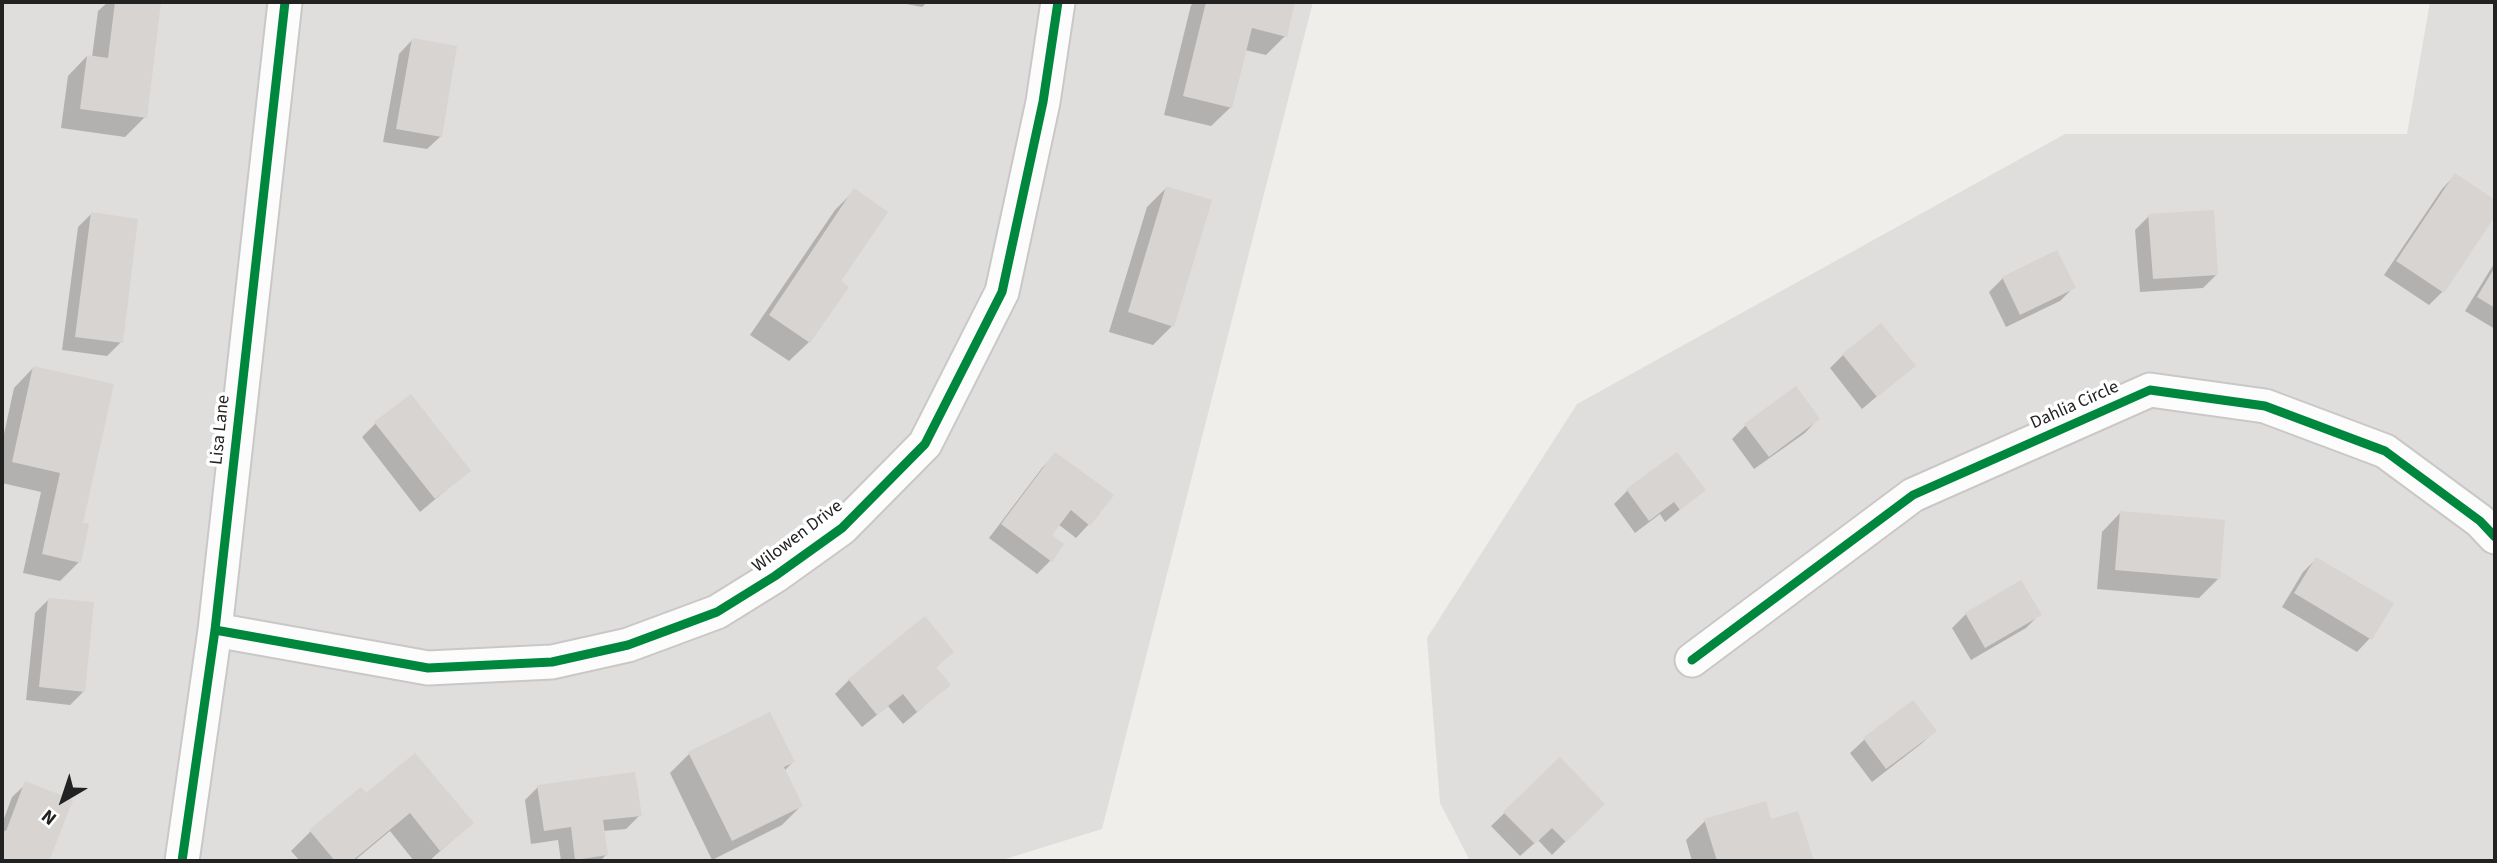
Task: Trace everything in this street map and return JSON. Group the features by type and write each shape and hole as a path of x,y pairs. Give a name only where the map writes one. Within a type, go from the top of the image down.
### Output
{"street":[{"name":"Lisa Lane","path":"182,861 215,630 285,2"},
{"name":"Wilowen Drive","path":"215,630 428,668 552,662 628,645 717,612 775,576 842,528 925,444 1002,292 1044,102 1058,2"},
{"name":"Dahlia Circle","path":"1692,660 1913,495 2150,390 2265,406 2385,451 2480,522 2495,537"}],"shaded area":[{"path":"2,2 1313,2 1102,829 999,861 2,861"},
{"path":"2430,2 2495,2 2495,861 1470,861 1440,803 1427,638 1577,404 2065,134 2407,134"}],"building":[{"path":"115,2 161,2 147,118 80,109 87,55 108,58"},
{"path":"1206,2 1295,2 1287,37 1252,28 1232,108 1183,96"},
{"path":"412,38 457,46 442,137 396,129"},
{"path":"2455,173 2495,200 2495,216 2444,293 2396,261"},
{"path":"1166,186 1212,200 1174,327 1128,312"},
{"path":"854,188 888,212 841,281 849,287 810,343 769,315"},
{"path":"2214,210 2218,275 2153,279 2148,214"},
{"path":"91,212 138,219 123,343 75,337"},
{"path":"2057,250 2076,288 2020,315 2002,277"},
{"path":"2495,267 2495,308 2477,297"},
{"path":"1881,323 1916,366 1877,397 1842,354"},
{"path":"33,366 114,384 83,523 89,524 81,563 42,554 60,473 12,462"},
{"path":"1796,386 1820,419 1769,457 1744,424"},
{"path":"411,394 471,471 435,499 374,422"},
{"path":"1055,452 1114,495 1090,526 1071,510 1052,535 1064,544 1052,562 1001,524"},
{"path":"1677,452 1706,490 1680,510 1674,502 1649,521 1626,489"},
{"path":"2120,511 2225,520 2220,579 2115,570"},
{"path":"2316,557 2394,603 2372,640 2294,593"},
{"path":"2021,580 2042,615 1985,648 1965,613"},
{"path":"48,598 94,602 85,692 39,687"},
{"path":"925,616 954,652 936,667 951,685 917,712 903,694 877,715 848,679"},
{"path":"1913,700 1937,731 1886,769 1863,738"},
{"path":"770,712 795,762 784,767 803,806 732,841 688,752"},
{"path":"415,753 474,823 440,851 410,813 352,861 335,861 309,830 361,787 366,793"},
{"path":"1560,757 1605,804 1566,842 1552,828 1535,844 1503,812"},
{"path":"635,772 642,816 603,820 608,855 575,860 571,827 544,831 537,785"},
{"path":"25,781 73,800 49,861 2,861 2,830 6,831"},
{"path":"1766,801 1771,819 1798,811 1814,861 1717,861 1704,819"}],"cycle path":[{"path":"182,861 215,630 285,2"},
{"path":"215,630 428,668 552,662 628,645 717,612 775,576 842,528 925,444 1002,292 1043,102 1058,2"},
{"path":"1692,660 1913,495 2150,390 2265,406 2385,451 2480,521 2495,537"}]}
